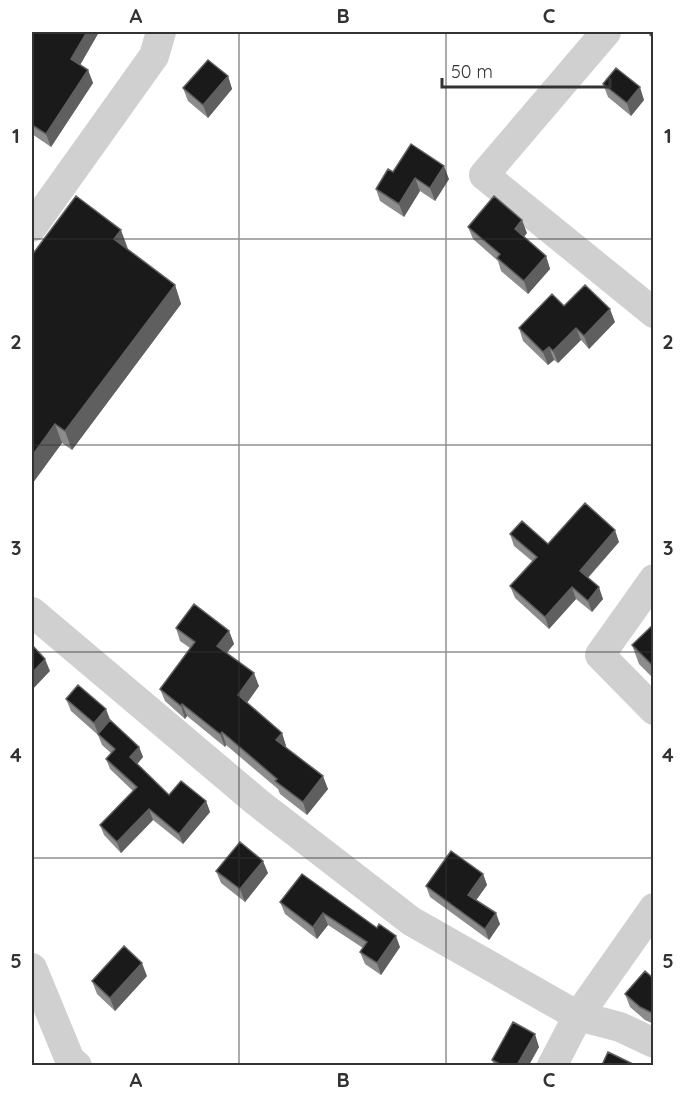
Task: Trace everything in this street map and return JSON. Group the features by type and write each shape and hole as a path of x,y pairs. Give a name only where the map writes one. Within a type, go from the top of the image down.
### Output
{"street":[{"path":"32,227 154,56 161,32"},
{"path":"606,32 484,175 654,313"},
{"path":"654,579 600,655 654,710"},
{"path":"32,612 257,802 411,921 578,1016 620,1027 654,1043"},
{"path":"552,1065 578,1016 654,908"},
{"path":"32,968 70,1060 77,1065"}],"building":[{"path":"32,32 87,32 71,59 88,70 46,134 32,125"},
{"path":"208,60 228,76 203,105 183,88"},
{"path":"616,68 640,87 627,103 603,84"},
{"path":"411,144 444,166 430,188 415,178 399,204 376,189 388,169 393,172"},
{"path":"76,196 121,230 114,239 175,285 65,431 55,424 32,456 32,255"},
{"path":"494,196 522,220 515,229 546,256 524,281 497,258 500,254 468,227"},
{"path":"585,285 610,309 584,336 576,328 553,351 549,347 543,352 519,328 552,294 564,306"},
{"path":"585,503 615,530 580,571 599,587 588,601 572,587 545,617 510,586 537,557 510,534 522,521 548,544"},
{"path":"194,604 229,631 217,646 254,673 238,695 282,733 276,740 323,776 303,802 275,781 277,779 222,732 220,734 160,689 195,642 176,628"},
{"path":"654,624 654,667 632,645"},
{"path":"32,645 45,659 32,673"},
{"path":"78,685 106,709 94,723 66,699"},
{"path":"110,720 139,747 130,757 169,795 181,781 206,801 179,834 149,809 117,842 100,825 137,787 106,759 115,749 98,734"},
{"path":"240,842 263,861 240,889 216,871"},
{"path":"451,851 483,874 468,895 496,913 485,929 426,886"},
{"path":"302,874 377,928 379,924 396,936 377,963 360,952 367,942 323,913 313,927 280,902"},
{"path":"124,946 142,963 110,998 92,981"},
{"path":"645,971 654,979 654,1014 640,1007 625,994"},
{"path":"513,1022 535,1034 517,1065 502,1065 492,1060"},
{"path":"608,1052 635,1065 602,1065"}]}
